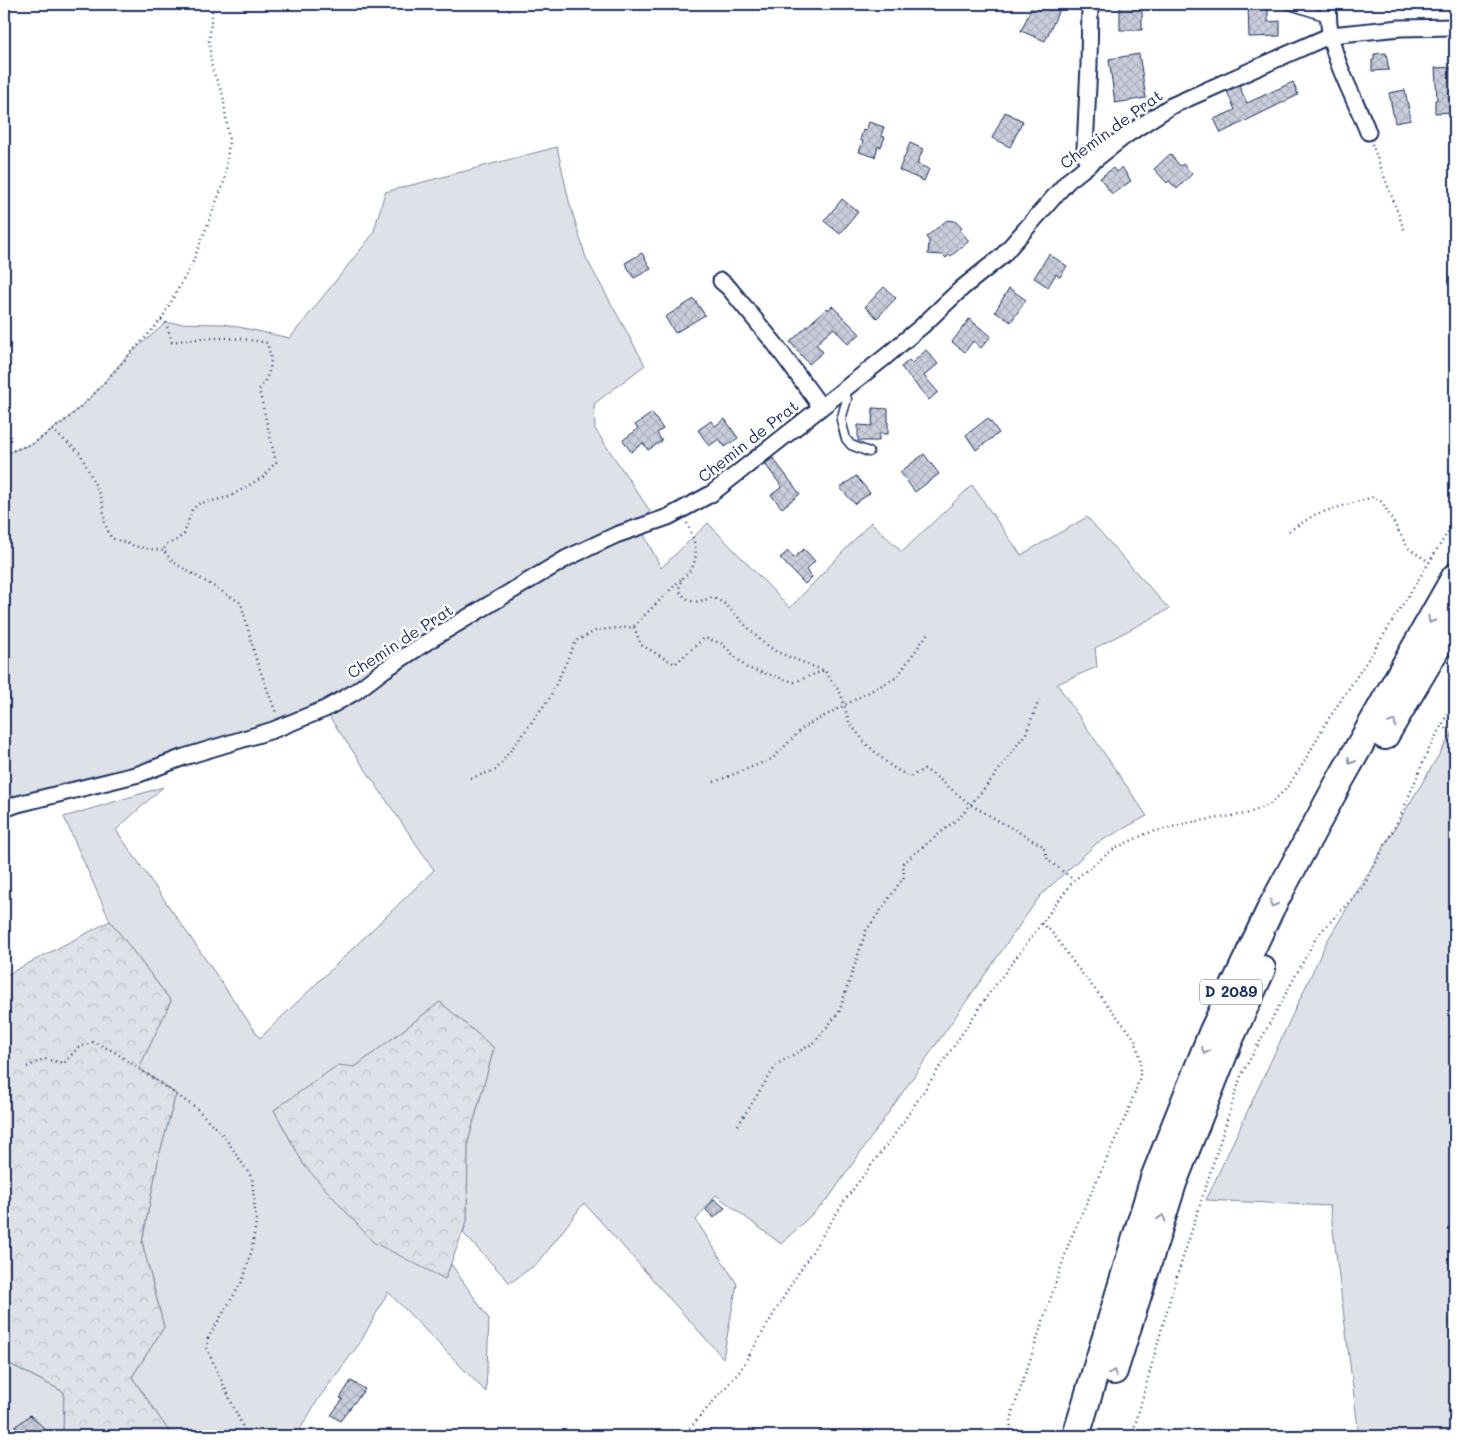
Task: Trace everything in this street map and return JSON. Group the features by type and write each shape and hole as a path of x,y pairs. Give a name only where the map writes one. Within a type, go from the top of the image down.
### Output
{"highway":[{"name":"D 2089","path":"1076,1436 1154,1178 1212,1032 1271,908 1339,782 1455,577"},
{"name":"D 2089","path":"1095,1436 1173,1184 1229,1041 1282,925 1350,797 1455,617"}],"street":[{"path":"1087,165 1085,149 1090,4"},
{"path":"1328,10 1336,57 1368,132"},
{"name":"Chemin de Prat","path":"4,809 138,774 184,757 236,742 324,709 355,692 384,670 433,638 567,558 616,535 668,517 711,494 884,358 922,326 962,288 1002,256 1068,181 1125,136 1171,106 1331,35 1400,28 1455,27"},
{"path":"721,281 729,288 775,344 821,407"}],"lane":[{"path":"1287,4 1328,10"},
{"path":"844,390 847,399 841,420 846,439 852,446 869,452"}],"path":[{"path":"4,454 34,443 67,419 93,395 161,320 192,264 225,180 229,141 223,95 212,69 210,40 213,4"},
{"path":"1368,132 1405,232"},
{"path":"161,320 166,323 172,342 200,338 229,337 267,343 271,356 271,369 259,390 276,462 263,478 229,497 198,504 192,510 184,534 165,546 164,551"},
{"path":"52,430 80,453 102,499 105,524 112,538 138,547 164,551 173,562 240,603 256,659 281,726"},
{"path":"1288,531 1316,514 1373,497 1382,502 1408,548 1429,562"},
{"path":"471,778 496,770 549,699 576,642 597,630 634,627 691,569 697,548 681,509"},
{"path":"683,1436 740,1371 792,1283 847,1197 894,1134 988,995 1074,880 1115,848 1148,832 1192,822 1246,814 1269,805 1286,789 1303,764 1327,721 1375,649 1455,521"},
{"path":"681,579 679,590 685,598 698,603 713,597 725,604 761,641 777,652 825,670 841,694 849,722 866,744 892,767 910,777 924,769 934,774 971,805 1043,846 1048,860 1074,880"},
{"path":"634,627 641,645 674,664 704,638 722,643 747,668 794,682 825,670"},
{"path":"714,782 772,759 804,727 897,677 928,633"},
{"path":"738,1125 777,1064 814,1044 839,1012 866,931 904,877 903,863 961,816 971,805 1026,733 1040,698"},
{"path":"1132,1436 1172,1292 1241,1076 1317,936 1363,886 1400,815 1428,751 1455,700"},
{"path":"1443,724 1455,741"},
{"path":"1009,1436 1013,1411 1070,1240 1128,1109 1140,1077 1140,1058 1135,1039 1076,966 1051,931 1041,923"},
{"path":"27,1067 44,1059 64,1063 79,1047 94,1042 113,1051 196,1108 224,1136 252,1178 256,1221 252,1249 243,1280 208,1338 207,1349 247,1436"}],"green space":[{"path":"557,147 569,201 586,258 645,365 594,404 595,429 650,511 640,527 661,568 708,523 790,608 871,522 902,552 972,485 1021,555 1087,517 1169,609 1095,648 1097,667 1057,684 1147,816 1097,843 1040,896 828,1199 781,1244 716,1195 696,1220 737,1284 723,1358 584,1203 539,1262 510,1283 463,1233 467,1221 468,1142 494,1048 440,1002 355,1067 274,1110 304,1165 445,1279 451,1264 489,1319 486,1392 388,1292 360,1343 319,1398 296,1436 172,1436 132,1377 164,1327 142,1242 159,1156 176,1094 139,1068 171,1001 110,921 64,817 163,787 116,830 260,1038 434,870 324,709 4,809 4,454 34,443 67,419 93,395 127,356 166,323 224,324 290,338 373,234 385,192"},
{"path":"1455,728 1455,1436 1359,1436 1330,1206 1206,1200 1326,943"},
{"path":"110,921 171,1001 139,1068 176,1094 159,1156 142,1242 164,1327 132,1377 172,1436 63,1436 64,1392 4,1361 4,971 8,974"},
{"path":"440,1002 494,1048 468,1142 467,1221 445,1279 373,1242 304,1165 274,1110 338,1065 355,1067"},
{"path":"4,1361 64,1392 63,1436 4,1436"}],"building":[{"path":"1033,4 1062,4 1045,41 1021,31"},
{"path":"1120,4 1142,5 1142,30 1120,30"},
{"path":"1248,4 1268,4 1268,22 1280,21 1280,36 1249,37"},
{"path":"1386,53 1389,70 1372,71 1374,54"},
{"path":"1139,54 1146,98 1115,103 1109,59"},
{"path":"1455,67 1454,112 1435,113 1435,100 1437,100 1435,68"},
{"path":"1293,82 1298,95 1221,133 1214,119 1235,110 1227,91 1239,86 1247,103"},
{"path":"1405,90 1411,120 1395,123 1389,93"},
{"path":"1005,112 1023,121 1010,147 992,138"},
{"path":"869,122 884,127 881,136 885,137 881,147 878,146 875,157 859,152 863,141 860,140 863,130 866,131"},
{"path":"910,143 923,149 917,164 929,169 924,181 899,170"},
{"path":"1170,154 1180,166 1183,164 1192,174 1177,189 1169,181 1167,183 1154,169"},
{"path":"1122,167 1131,181 1112,194 1100,178 1113,168 1116,172"},
{"path":"842,199 858,212 840,234 824,221"},
{"path":"947,220 955,221 962,228 960,230 969,241 946,258 943,255 928,254 929,241 926,237"},
{"path":"642,253 651,269 634,278 625,263"},
{"path":"1049,254 1067,266 1060,277 1056,274 1048,287 1034,278"},
{"path":"884,287 896,298 877,318 865,307"},
{"path":"1009,288 1026,300 1011,322 995,312"},
{"path":"694,299 705,315 675,333 665,317"},
{"path":"832,306 860,334 848,344 834,328 816,344 823,352 809,364 790,342 827,308 828,310"},
{"path":"969,319 991,336 981,348 973,341 965,352 952,342"},
{"path":"926,350 938,364 924,376 938,392 929,400 901,367 909,360 912,363"},
{"path":"873,408 888,409 888,434 879,434 879,441 858,441 858,425 872,426"},
{"path":"652,413 663,429 657,433 662,441 648,450 643,443 631,452 623,440 638,429 635,425"},
{"path":"988,418 999,433 976,450 966,435"},
{"path":"725,419 738,438 725,447 719,439 709,446 698,430 711,421 715,426"},
{"path":"924,454 939,474 915,492 900,472"},
{"path":"773,458 800,494 782,508 771,495 782,487 765,464"},
{"path":"856,476 870,493 855,504 840,488"},
{"path":"804,549 815,561 806,570 812,577 805,584 780,558 788,551 794,558"},
{"path":"714,1199 725,1208 714,1218 706,1210"},
{"path":"351,1381 365,1389 340,1421 331,1415 343,1399 340,1398"},
{"path":"30,1415 44,1428 34,1436 25,1436 15,1427"}]}
